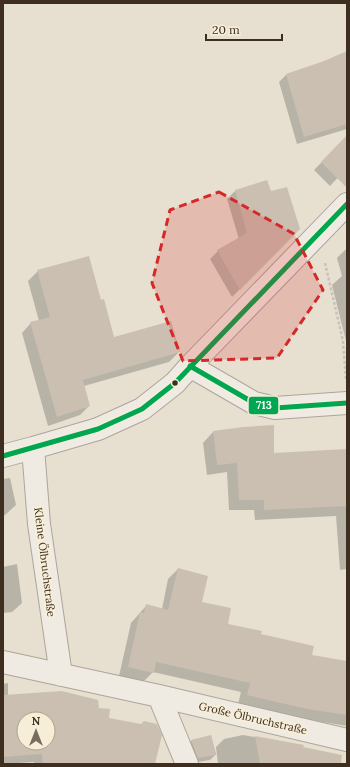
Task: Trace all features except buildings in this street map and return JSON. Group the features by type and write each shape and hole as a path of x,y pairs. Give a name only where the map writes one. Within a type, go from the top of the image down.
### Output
{"street":[{"path":"3,456 98,429 142,409 175,384 190,366 347,204"},
{"path":"190,366 254,403 276,408 346,404"},
{"name":"Kleine Ölbruchstraße","path":"33,448 39,524 61,675"},
{"name":"Große Ölbruchstraße","path":"3,662 159,696 347,740"},
{"path":"159,696 187,764"}],"path":[{"path":"318,234 343,341 346,404"}],"highlighted area":[{"path":"219,192 294,234 323,290 277,358 183,361 152,283 170,210"}],"transit line":[{"name":"713","path":"3,456 98,429 142,409 175,383 347,204"},
{"name":"713","path":"190,366 254,403 275,408 347,403"}]}
